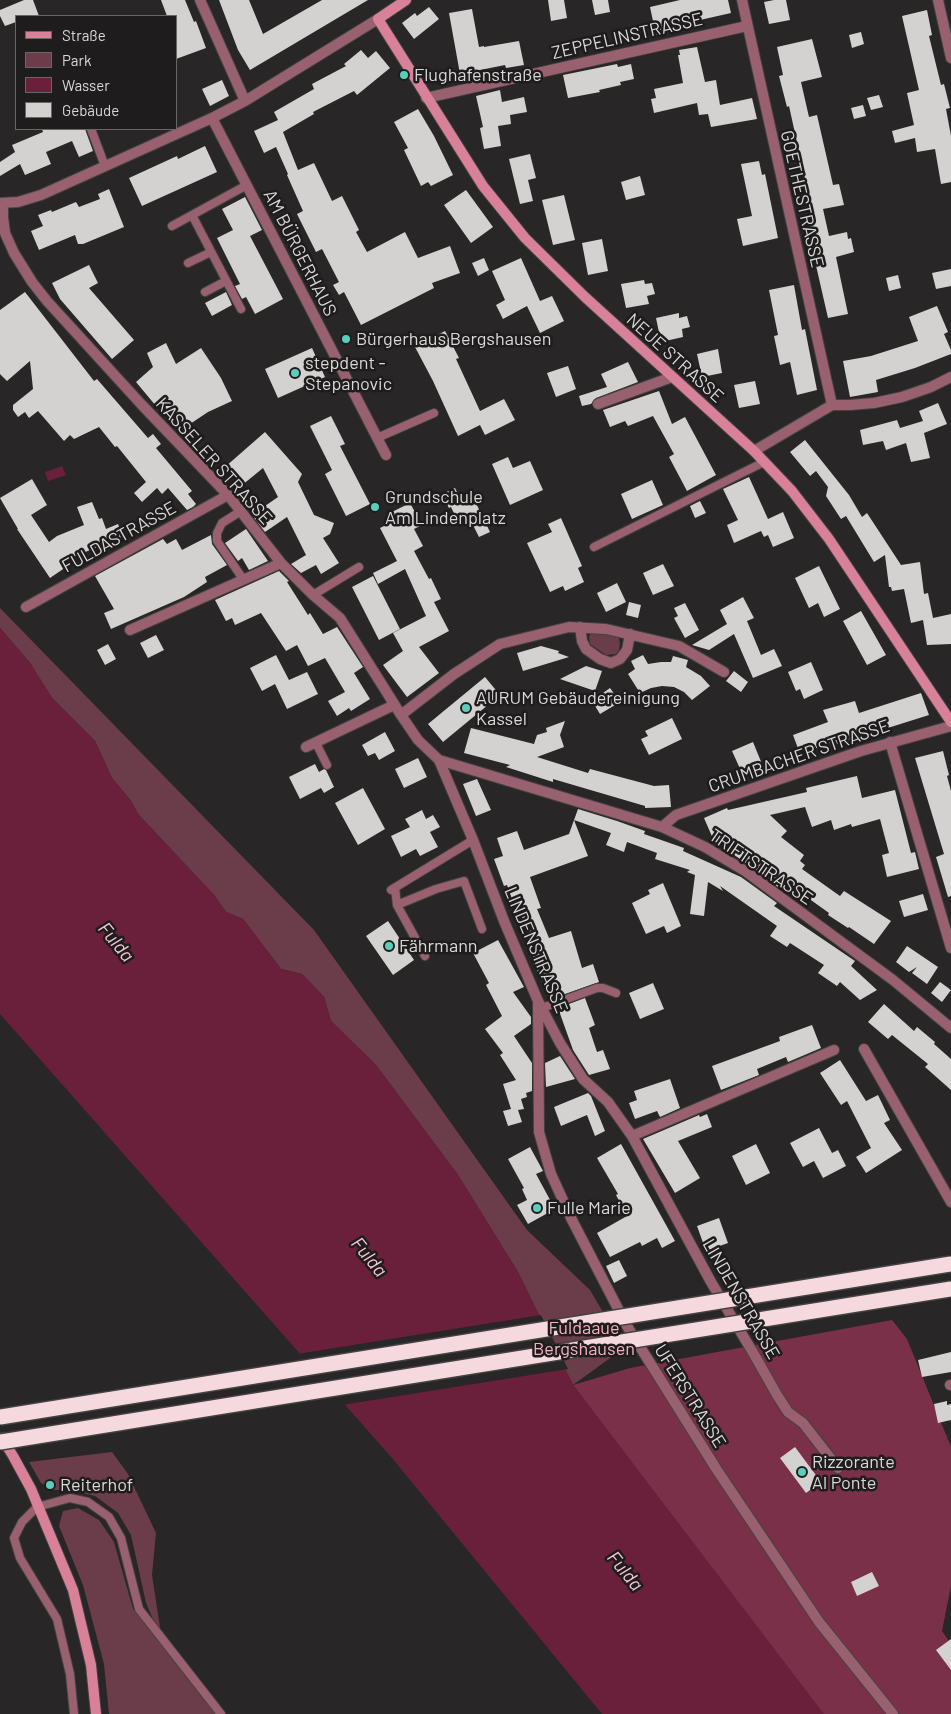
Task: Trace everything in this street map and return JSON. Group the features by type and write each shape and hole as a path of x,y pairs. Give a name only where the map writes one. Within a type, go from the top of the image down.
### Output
{"highway":[{"path":"0,1417 951,1264"},
{"path":"0,1442 951,1289"}],"street":[{"path":"200,0 245,101"},
{"path":"2,203 18,202 41,195 212,118 245,101 406,0"},
{"name":"GOETHESTRASSE","path":"742,0 832,405"},
{"path":"938,0 951,58"},
{"name":"NEUE STRASSE","path":"378,19 483,186 525,238 585,297 754,451 792,491 829,539 951,724"},
{"name":"ZEPPELINSTRASSE","path":"426,98 747,26"},
{"name":"AM BÜRGERHAUS","path":"212,118 386,456"},
{"name":"KASSELER STRASSE","path":"2,203 5,232 14,253 32,282 141,404 228,495 281,563 342,621 418,740 439,760"},
{"path":"598,404 672,377"},
{"path":"754,451 832,405 874,403 902,398 951,377"},
{"name":"FULDASTRASSE","path":"26,607 228,495"},
{"path":"130,630 281,563"},
{"path":"401,715 454,674 500,644 569,627 606,629 679,646 724,672"},
{"path":"580,627 582,641 586,649 600,659 611,663 620,659 627,650 630,634"},
{"path":"311,745 394,705"},
{"name":"CRUMBACHER STRASSE","path":"662,827 676,815 861,751 951,724"},
{"path":"890,742 951,948"},
{"name":"TRIFTSTRASSE","path":"439,760 662,827 705,846 745,871 893,980 951,1028"},
{"name":"LINDENSTRASSE","path":"439,760 473,840 504,921 540,1004 560,1043 583,1079 608,1102 632,1136 711,1282 788,1412 803,1423 838,1468"},
{"name":"UFERSTRASSE","path":"540,1004 539,1132 552,1174 572,1220 627,1326 718,1470 819,1622 893,1714"},
{"path":"632,1136 834,1050"},
{"path":"864,1050 951,1202"},
{"path":"0,1435 14,1456 31,1489 72,1590 92,1666 96,1714"}],"lane":[{"path":"91,130 106,166"},
{"path":"172,226 247,185"},
{"path":"192,215 242,309"},
{"path":"188,263 211,252"},
{"path":"205,292 226,281"},
{"path":"377,438 434,413"},
{"path":"594,547 764,462"},
{"path":"241,511 222,523 217,533 217,541 242,579"},
{"path":"313,595 359,567"},
{"path":"311,745 327,765"},
{"path":"425,956 397,905 393,889 473,840"},
{"path":"397,905 436,889 464,881 482,929"},
{"path":"540,1004 598,988 616,993"},
{"path":"74,1714 70,1674 57,1619 20,1558 14,1538 22,1522 38,1507 70,1498 88,1502 109,1518 121,1538 139,1609 221,1714"}],"green space":[{"name":"Fuldaaue Bergshausen","path":"0,608 314,930 527,1230 590,1290 624,1348 573,1385 518,1272 458,1175 376,1065 331,1021 324,997 302,974 281,969 243,919 226,912 214,895 138,814 131,801 112,778 95,741 52,698 30,663 0,628"},
{"path":"594,631 615,635 619,638 619,650 616,654 606,655 590,644 589,637"},
{"path":"112,1452 128,1474 156,1533 152,1575 162,1640 221,1714 109,1714 104,1664 83,1585 59,1526 63,1511 78,1508 99,1520 114,1542 133,1609 161,1638 146,1603 131,1535 118,1513 95,1496 69,1490 54,1490 41,1483 29,1462"}],"shaded area":[{"path":"892,1320 907,1339 951,1447 951,1586 942,1631 951,1644 951,1714 823,1714 573,1385 630,1368"}],"water":[{"path":"62,466 66,475 48,481 45,472"},
{"name":"Fulda","path":"0,628 30,663 52,698 95,741 112,778 131,801 138,814 214,895 226,912 243,919 281,969 302,974 324,997 331,1021 376,1065 458,1175 518,1272 573,1385 824,1714 602,1714 392,1458 0,1014"}],"pier":[{"path":"541,1315 568,1369 342,1405 297,1354"}],"building":[{"path":"24,0 33,0 39,15 15,15 15,22 5,26 0,16 0,10"},
{"path":"161,0 185,0 194,22 196,21 206,48 178,58 178,15 167,15"},
{"path":"219,0 249,0 263,34 322,0 368,0 250,70 238,50"},
{"path":"548,0 564,0 567,18 551,21"},
{"path":"592,0 608,0 610,12 595,15"},
{"path":"680,0 728,0 731,13 669,27 670,32 656,35 650,7"},
{"path":"786,0 790,20 769,24 764,2"},
{"path":"429,7 439,19 414,39 402,23 415,13 417,16"},
{"path":"472,9 479,47 519,41 524,65 506,68 505,65 460,74 449,13"},
{"path":"927,10 932,35 929,36 941,85 944,84 950,108 946,109 951,136 951,182 941,184 935,149 917,152 915,138 895,143 892,131 914,125 907,93 919,90 902,16"},
{"path":"861,32 864,44 852,48 849,35"},
{"path":"812,39 822,77 801,82 809,117 817,115 833,185 839,184 844,205 823,209 829,236 847,232 848,239 851,238 854,252 836,257 848,314 828,318 807,226 815,224 789,106 787,107 779,76 783,75 777,47"},
{"path":"697,47 705,82 716,80 720,105 752,98 757,119 711,127 708,114 699,115 697,103 654,113 651,99 656,98 654,89 683,83 678,55 680,55 679,50"},
{"path":"361,50 368,58 376,51 390,68 357,95 354,91 313,112 314,114 283,132 298,170 314,163 332,201 342,196 359,230 356,232 367,252 405,232 418,258 450,246 460,273 432,283 434,288 361,325 344,292 339,295 333,285 339,282 322,249 316,252 297,214 303,211 276,147 264,153 254,131 278,120 274,112 314,89 312,84 346,66 344,64"},
{"path":"617,64 618,67 631,64 634,79 620,82 621,85 599,90 600,92 568,98 563,75"},
{"path":"222,80 229,96 210,106 202,89"},
{"path":"500,90 502,102 524,97 527,112 510,115 511,124 498,126 501,146 484,149 480,128 483,127 476,96"},
{"path":"879,95 883,107 871,110 867,98"},
{"path":"863,105 866,116 854,119 851,108"},
{"path":"418,109 453,175 431,186 428,182 421,186 404,150 408,148 394,122"},
{"path":"42,130 85,130 93,151 79,157 72,141 46,152 51,164 25,175 20,164 0,176 0,162 15,152 12,145 43,132"},
{"path":"205,146 217,172 142,206 129,178 177,156 178,159"},
{"path":"530,154 536,178 528,180 533,201 520,204 509,159"},
{"path":"759,161 762,175 765,174 778,238 743,246 737,219 752,216 741,164"},
{"path":"640,176 645,195 626,200 621,182"},
{"path":"109,189 124,227 83,244 78,244 75,235 39,250 31,231 43,226 38,215 51,210 52,212 76,202 79,207 100,199 98,194"},
{"path":"466,190 493,227 471,243 444,205"},
{"path":"564,195 575,240 553,245 542,200"},
{"path":"245,197 262,230 250,236 283,299 255,314 246,297 242,299 235,286 240,284 217,238 233,230 222,209"},
{"path":"602,239 608,271 588,275 582,243"},
{"path":"484,258 489,270 478,276 472,263"},
{"path":"521,258 540,301 552,296 564,321 540,333 527,306 503,319 496,305 505,300 492,271"},
{"path":"89,265 98,283 89,288 134,340 112,359 60,299 52,283"},
{"path":"951,269 951,286 936,289 932,273"},
{"path":"898,275 901,288 889,291 886,278"},
{"path":"644,280 645,284 652,283 655,294 647,296 649,304 626,308 621,284"},
{"path":"794,285 802,330 805,329 817,390 797,395 790,362 780,365 774,336 778,335 769,290"},
{"path":"25,292 94,381 97,379 148,438 153,434 161,444 156,448 192,491 188,494 196,504 193,507 187,510 168,488 162,494 157,488 142,502 134,493 146,482 99,427 74,439 70,435 64,441 38,411 29,418 25,412 18,417 13,410 13,405 33,389 30,361 7,381 0,374 0,310"},
{"path":"226,292 232,305 212,316 205,303"},
{"path":"937,306 948,332 944,334 951,354 876,380 878,392 850,397 843,361 871,356 918,341 909,317"},
{"path":"679,313 679,318 687,316 690,327 682,329 683,337 661,342 656,318"},
{"path":"445,331 459,358 456,359 480,411 504,399 515,420 485,435 480,425 458,436 415,347"},
{"path":"166,343 176,364 201,348 221,378 232,401 208,412 181,430 161,401 156,406 136,382 153,367 147,353"},
{"name":"stepdent - Stepanovic","path":"312,348 325,377 278,398 265,369"},
{"path":"718,349 722,373 702,377 697,354"},
{"path":"628,362 638,382 596,398 591,404 582,406 579,396 607,387 601,374"},
{"path":"568,366 576,389 556,397 547,373"},
{"path":"755,381 760,404 739,408 734,385"},
{"path":"659,391 672,424 685,417 716,475 687,491 669,457 674,454 653,416 628,426 625,421 610,427 603,410"},
{"path":"938,403 947,424 924,433 930,458 911,462 906,443 886,450 883,441 863,445 860,430 897,420 900,428 923,421 919,411"},
{"path":"331,416 345,444 340,446 370,504 346,516 325,474 332,470 310,426"},
{"path":"265,432 302,474 298,482 314,515 334,523 330,534 323,538 339,563 321,574 316,565 301,573 291,564 306,555 287,517 265,532 252,515 278,497 263,468 241,486 225,467"},
{"path":"805,440 849,495 862,517 867,513 901,565 920,562 924,594 928,593 933,618 951,614 951,644 927,645 923,620 911,623 904,589 892,591 891,587 889,587 885,555 874,562 846,516 841,519 826,496 828,487 816,471 810,476 790,452"},
{"path":"508,457 513,468 530,461 543,490 510,505 492,464"},
{"path":"749,477 768,519 783,512 794,538 773,547 768,535 764,537 761,531 734,543 727,525 738,520 723,489"},
{"path":"32,479 47,505 31,515 49,542 57,536 84,525 77,507 92,502 99,519 102,518 106,529 118,524 123,537 65,560 69,565 50,578 17,529 0,498"},
{"path":"652,480 663,505 632,519 621,494"},
{"path":"455,488 462,502 473,497 490,532 479,537 471,521 460,526 442,494"},
{"path":"700,501 706,513 695,518 690,506"},
{"path":"410,503 422,525 414,529 423,546 414,551 429,579 431,578 441,599 434,602 449,631 419,647 439,673 407,697 383,665 403,651 393,633 426,616 405,569 378,584 373,573 397,561 380,528 390,523 386,515"},
{"path":"561,518 582,566 578,568 584,582 565,591 563,586 550,592 527,543 552,532 548,524"},
{"path":"246,529 268,561 249,570 242,558 238,561 225,543"},
{"path":"211,535 212,544 227,565 205,577 207,582 184,597 111,629 104,613 114,609 95,576 163,539 167,544 176,539 182,550"},
{"path":"663,564 674,586 653,595 643,573"},
{"path":"819,566 840,609 824,617 818,603 809,608 795,578"},
{"path":"279,571 289,581 287,582 308,615 310,613 323,634 337,627 363,667 354,673 370,699 351,711 349,708 337,716 328,701 345,692 325,658 308,666 297,645 286,651 261,613 235,625 232,618 226,621 215,600"},
{"path":"373,576 400,629 379,640 352,587"},
{"path":"617,583 626,602 606,612 597,593"},
{"path":"743,597 754,618 747,621 761,655 774,649 782,666 753,678 734,634 709,650 692,645 727,624 720,610"},
{"path":"629,602 641,605 638,618 626,615"},
{"path":"685,603 699,630 685,638 674,618 678,616 674,608"},
{"path":"861,611 886,655 867,665 843,621"},
{"path":"156,635 164,650 148,658 140,643"},
{"path":"108,644 116,659 105,665 97,650"},
{"path":"541,646 559,651 558,653 569,657 523,671 517,653"},
{"path":"276,655 289,680 307,672 318,694 287,709 275,684 262,691 250,668"},
{"path":"643,655 648,664 671,662 673,656 688,660 686,667 701,676 710,686 692,700 684,692 674,687 662,686 640,693 628,674 635,669 631,661"},
{"path":"811,662 823,690 804,699 800,689 796,691 788,672"},
{"path":"586,666 602,671 595,691 560,679"},
{"path":"734,671 748,682 741,692 726,681"},
{"name":"AURUM Gebäudereinigung Kassel","path":"485,677 500,695 443,742 428,724"},
{"path":"610,688 620,702 600,714 592,701"},
{"path":"921,693 929,715 837,744 836,741 811,750 810,747 799,751 793,735 828,722 823,710 855,701 859,713"},
{"path":"672,718 682,739 649,755 641,739 648,736 645,731"},
{"path":"565,721 560,735 564,747 537,757 588,773 590,769 654,786 669,785 671,807 645,808 645,806 553,779 553,782 506,767 510,765 464,753 471,728 534,744 537,735 547,732 546,728"},
{"path":"385,732 395,751 379,760 375,753 368,756 362,745"},
{"path":"753,742 762,764 742,773 732,751"},
{"path":"943,751 951,791 951,896 948,897 936,857 944,854 915,758"},
{"path":"418,758 427,777 404,788 395,769"},
{"path":"315,764 319,772 324,769 326,770 334,787 324,793 321,788 300,799 289,777"},
{"path":"857,776 862,798 895,790 911,853 915,852 919,869 887,877 882,855 889,853 880,819 852,827 851,824 834,830 831,820 812,827 805,807 770,815 787,831 781,837 804,855 800,861 805,865 802,869 840,896 844,891 891,921 874,944 828,915 829,913 790,885 785,892 714,841 704,818 727,808 728,810 807,792 806,788"},
{"path":"477,779 491,810 476,816 463,784"},
{"path":"363,788 385,829 358,845 335,803"},
{"path":"578,809 617,821 645,831 644,834 684,848 683,851 741,877 777,903 774,906 855,961 851,966 877,990 860,1000 840,982 837,986 818,973 824,965 790,943 787,947 770,936 777,926 720,886 723,891 708,882 704,916 690,914 695,875 687,872 690,870 655,859 657,853 627,842 624,852 606,845 611,833 574,820"},
{"path":"422,810 426,819 433,815 440,827 430,832 438,847 420,856 416,849 401,857 391,836 410,827 405,819"},
{"path":"574,820 588,856 530,877 541,908 537,909 549,938 571,931 582,968 593,964 599,982 554,998 551,990 547,992 542,978 540,979 529,943 532,943 521,915 518,916 507,885 504,886 494,859 503,856 497,838 517,831 524,850 569,834"},
{"path":"663,883 681,926 667,933 664,926 646,934 632,903 650,894 648,890"},
{"path":"923,894 928,910 904,917 899,901"},
{"path":"388,921 414,960 393,975 366,936"},
{"path":"498,940 524,987 513,992 531,1017 531,1024 514,1036 532,1063 532,1091 526,1093 527,1097 521,1099 524,1109 518,1110 522,1122 508,1126 503,1111 511,1109 503,1084 516,1080 500,1055 503,1053 485,1029 502,1016 486,985 489,983 473,953"},
{"path":"907,946 938,967 927,984 912,973 917,967 909,972 896,962"},
{"path":"940,982 951,990 942,1002 931,993"},
{"path":"653,983 664,1009 640,1019 629,993"},
{"path":"585,998 595,1025 589,1028 597,1052 603,1050 610,1069 589,1075 573,1050 558,1008"},
{"path":"884,1004 914,1031 917,1027 951,1059 951,1090 925,1067 928,1064 892,1035 888,1039 868,1022"},
{"path":"812,1025 821,1048 788,1062 786,1057 757,1069 759,1075 721,1090 712,1066 780,1041 779,1037"},
{"path":"560,1056 575,1079 546,1087 545,1063"},
{"path":"840,1060 866,1101 878,1095 890,1120 884,1123 902,1150 866,1173 856,1157 871,1148 847,1101 841,1105 820,1073"},
{"path":"670,1079 680,1108 660,1117 657,1111 635,1119 629,1103 637,1100 634,1091"},
{"path":"588,1093 591,1096 605,1131 595,1136 587,1115 561,1126 554,1107"},
{"path":"707,1114 712,1127 678,1141 700,1178 675,1193 643,1139 699,1115 700,1117"},
{"path":"819,1128 832,1153 838,1150 846,1166 823,1178 814,1161 803,1167 790,1143"},
{"path":"621,1144 675,1241 662,1248 657,1238 642,1246 640,1242 610,1257 597,1233 627,1216 616,1195 618,1194 597,1158"},
{"path":"756,1144 770,1173 746,1185 732,1156"},
{"path":"530,1147 543,1171 536,1174 555,1209 528,1224 517,1205 527,1200 522,1189 524,1188 508,1159"},
{"path":"719,1218 728,1243 706,1251 697,1226"},
{"path":"619,1260 627,1276 614,1283 606,1266"},
{"path":"951,1352 951,1372 922,1377 918,1360"},
{"path":"947,1401 947,1405 951,1404 951,1420 938,1423 934,1404"},
{"path":"795,1447 821,1482 806,1493 780,1458"},
{"path":"872,1572 879,1586 857,1596 851,1582"},
{"path":"951,1639 951,1670 936,1650"}],"place":[{"name":"Flughafenstraße","path":"404,75"},
{"name":"Bürgerhaus Bergshausen","path":"346,339"},
{"name":"stepdent - Stepanovic","path":"295,373"},
{"name":"Grundschule Am Lindenplatz","path":"375,507"},
{"name":"AURUM Gebäudereinigung Kassel","path":"466,708"},
{"name":"Fährmann","path":"389,946"},
{"name":"Fulle Marie","path":"537,1208"},
{"name":"Rizzorante Al Ponte","path":"802,1472"},
{"name":"Reiterhof","path":"50,1485"}]}
